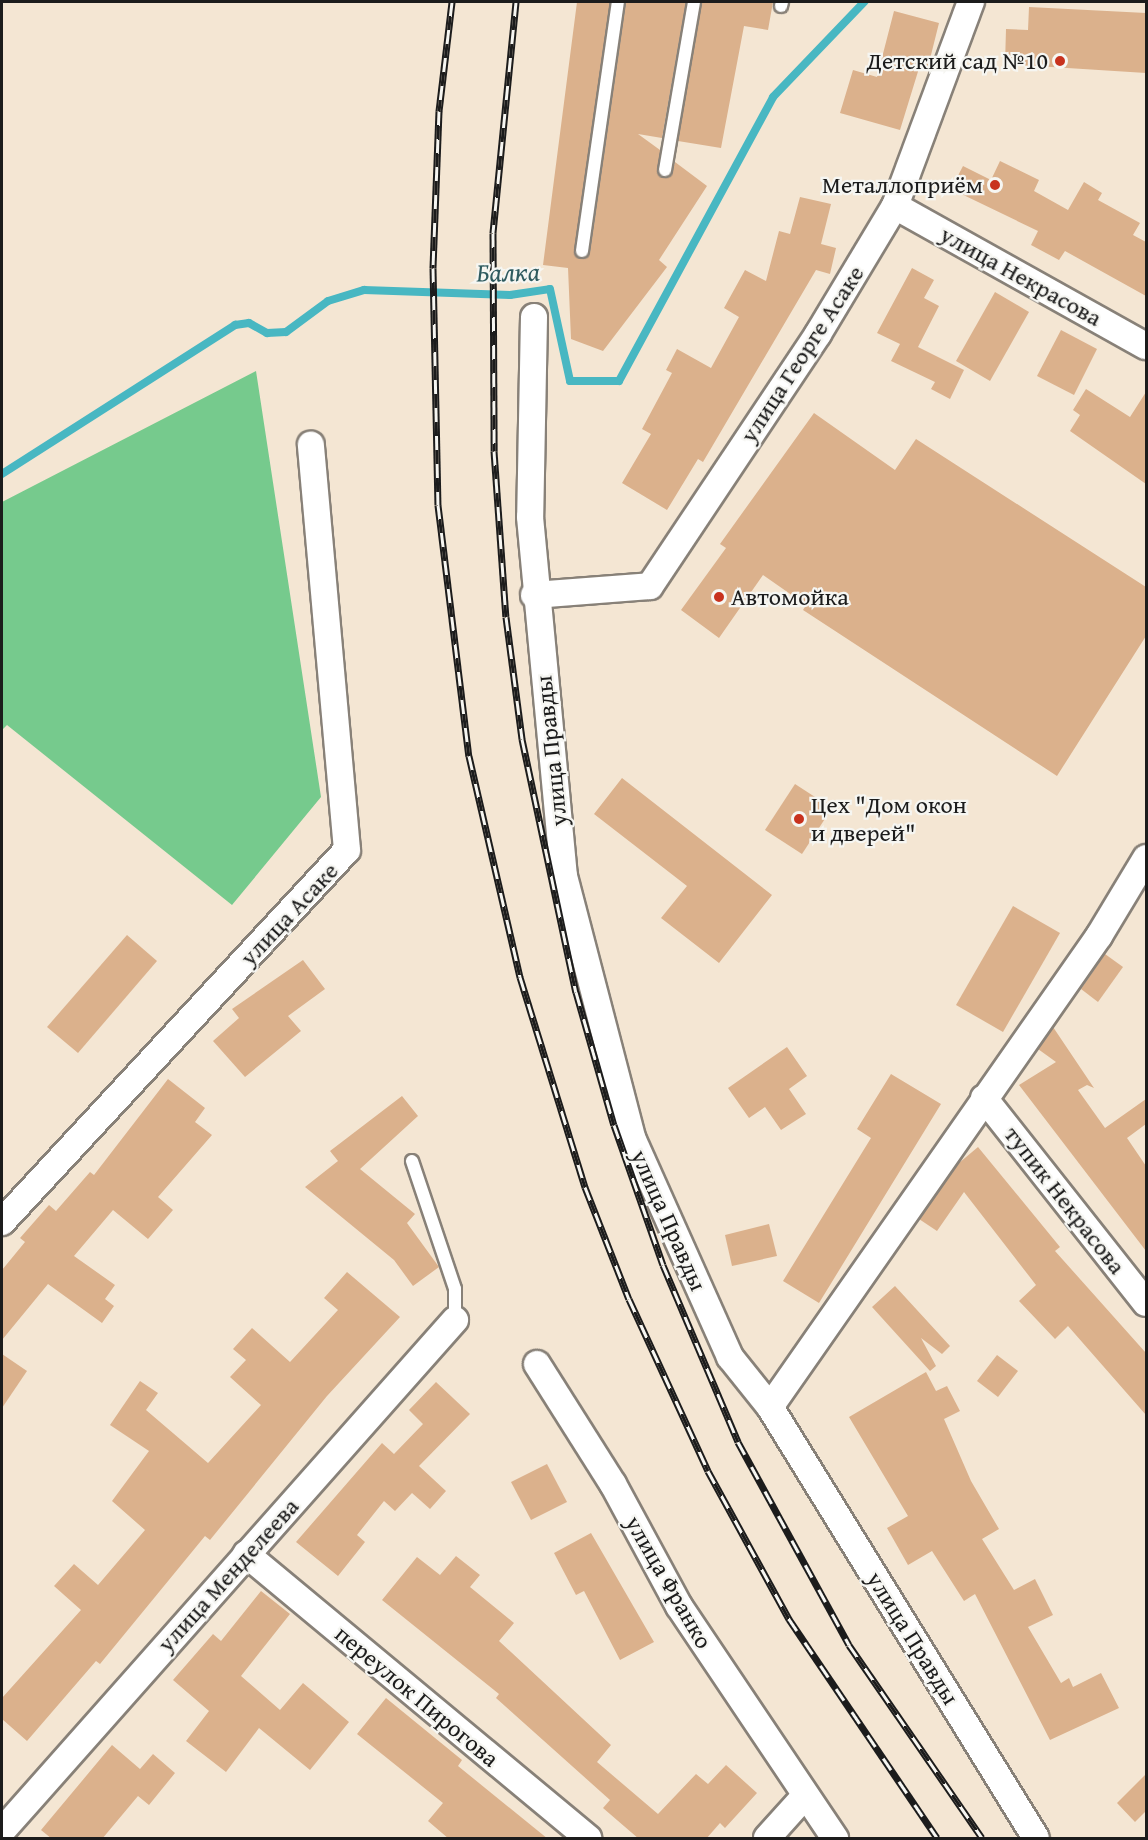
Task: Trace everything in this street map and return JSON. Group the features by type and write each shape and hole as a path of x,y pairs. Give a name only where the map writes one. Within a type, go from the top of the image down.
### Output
{"street":[{"name":"улица Георге Асаке","path":"534,596 650,586 818,334 895,206 971,2"},
{"name":"улица Некрасова","path":"895,206 1146,346"},
{"name":"улица Правды","path":"534,317 530,517 534,596 564,876 633,1140 730,1357 770,1407 1036,1839"},
{"name":"улица Асаке","path":"2,1222 347,850 311,445"},
{"path":"770,1407 1099,936 1146,858"},
{"name":"тупик Некрасова","path":"984,1098 1146,1303"},
{"name":"улица Менделеева","path":"2,1831 455,1320"},
{"name":"улица Франко","path":"537,1364 613,1484 679,1606 803,1798 835,1839"},
{"name":"переулок Пирогова","path":"246,1554 588,1839"},
{"path":"767,1839 803,1798"}],"lane":[{"path":"582,251 618,2"},
{"path":"665,170 694,2"},
{"path":"412,1161 455,1289 455,1320"}],"green space":[{"path":"256,371 321,797 232,905 7,725 2,730 2,502"}],"building":[{"path":"577,2 610,2 575,255 584,259 590,252 626,2 686,2 662,138 638,134 660,150 660,177 671,176 675,162 707,186 659,260 667,267 603,351 571,339 568,268 543,265"},
{"path":"702,2 773,2 768,30 744,26 721,148 678,141"},
{"path":"1029,7 1146,13 1146,73 1005,64 1006,29 1028,30"},
{"path":"894,11 939,23 928,67 920,65 900,130 840,113 853,70 877,77"},
{"path":"1000,161 1039,180 1034,191 1068,210 1084,182 1102,193 1098,200 1140,223 1133,235 1146,242 1146,296 1065,251 1059,260 1031,245 1038,231 951,189 963,166 991,180"},
{"path":"800,197 831,204 821,244 836,248 830,274 816,270 703,462 698,459 667,510 622,483 651,434 642,429 672,373 666,370 677,349 711,368 739,317 724,308 745,270 766,281 779,231 790,234"},
{"path":"912,268 934,280 924,298 939,306 918,347 964,370 950,399 931,389 935,382 891,361 900,344 877,333"},
{"path":"995,292 1029,312 990,381 956,361"},
{"path":"1061,330 1097,349 1074,395 1037,376"},
{"path":"1086,389 1130,417 1146,392 1146,484 1070,431 1080,415 1073,410"},
{"path":"814,413 895,470 916,439 1146,587 1146,636 1057,776 803,610 806,605 763,575 719,638 681,610 726,548 720,544"},
{"path":"622,778 772,895 719,963 661,918 687,886 594,814"},
{"name":"Цех \"Дом окон и дверей\"","path":"795,784 832,808 802,854 765,830"},
{"path":"1013,906 1060,933 1003,1032 956,1005"},
{"path":"127,935 157,961 78,1053 47,1027"},
{"path":"1105,954 1123,967 1098,1002 1081,989"},
{"path":"303,960 325,989 288,1016 301,1031 245,1077 213,1041 239,1018 232,1009"},
{"path":"1053,1027 1094,1088 1087,1085 1078,1090 1105,1128 1146,1099 1146,1124 1127,1138 1146,1166 1146,1251 1019,1085 1056,1062 1038,1049"},
{"path":"787,1047 807,1076 789,1089 806,1114 781,1130 765,1107 749,1118 728,1088"},
{"path":"891,1074 941,1104 819,1303 783,1281 871,1138 857,1129"},
{"path":"168,1079 205,1108 195,1122 212,1135 158,1197 173,1210 148,1239 113,1210 74,1256 115,1285 105,1299 114,1306 102,1323 48,1284 2,1340 2,1270 25,1242 20,1238 49,1205 56,1211 90,1172 94,1175"},
{"path":"402,1096 418,1116 360,1169 415,1214 407,1223 439,1267 413,1286 394,1260 305,1187 338,1161 330,1151"},
{"path":"978,1147 1060,1247 1055,1251 1146,1353 1146,1415 1068,1326 1055,1339 1019,1301 1036,1285 964,1192 937,1231 919,1219 959,1163"},
{"path":"769,1224 777,1256 732,1266 725,1235"},
{"path":"347,1272 400,1317 327,1396 210,1540 205,1536 100,1664 96,1661 27,1741 2,1719 2,1698 81,1610 54,1586 74,1564 98,1585 145,1530 112,1501 149,1451 110,1425 140,1381 158,1393 146,1410 208,1463 261,1405 230,1377 246,1360 233,1349 252,1328 290,1362 338,1310 324,1298"},
{"path":"895,1286 950,1346 942,1354 921,1338 936,1366 930,1371 872,1307"},
{"path":"2,1354 27,1371 2,1408"},
{"path":"997,1355 1018,1371 998,1397 977,1381"},
{"path":"926,1372 936,1391 947,1386 960,1411 944,1419 971,1481 999,1529 982,1539 1014,1590 1035,1579 1053,1615 1028,1627 1061,1683 1069,1678 1073,1687 1101,1673 1119,1708 1050,1740 975,1594 964,1601 932,1551 908,1565 887,1528 908,1516 849,1417"},
{"path":"436,1382 470,1414 419,1466 446,1491 430,1509 412,1493 395,1511 384,1501 357,1535 365,1542 338,1576 296,1542 382,1443 394,1454 423,1424 409,1410"},
{"path":"547,1464 567,1502 531,1520 511,1482"},
{"path":"591,1533 654,1642 620,1660 584,1591 576,1595 554,1553"},
{"path":"456,1556 480,1575 470,1587 514,1623 499,1641 611,1745 597,1762 658,1814 696,1774 708,1784 726,1765 757,1793 725,1828 720,1823 706,1839 639,1839 603,1808 610,1800 496,1698 499,1694 382,1600 417,1557 440,1575"},
{"path":"261,1591 290,1614 241,1676 280,1710 303,1683 349,1722 310,1770 259,1728 226,1772 186,1741 209,1711 173,1680 213,1634 221,1641"},
{"path":"386,1698 462,1760 458,1766 548,1839 449,1839 428,1821 443,1803 357,1734"},
{"path":"112,1745 140,1769 153,1754 175,1773 149,1805 138,1796 102,1839 52,1839 41,1830"},
{"path":"1146,1774 1146,1811 1135,1822 1117,1803"}],"waterway":[{"name":"Балка","path":"2,474 235,325 249,323 267,333 286,332 328,301 364,290 510,295 550,289 570,381 619,381 773,97 864,2"}],"railway":[{"path":"452,2 439,111 433,268 438,505 469,756 520,977 585,1187 629,1299 708,1471 789,1619 937,1838"},
{"path":"516,2 493,233 494,451 506,617 522,739 576,992 614,1125 663,1265 738,1442 849,1645 982,1838"}],"place":[{"name":"Детский сад №10","path":"1060,61"},
{"name":"Металлоприём","path":"995,185"},
{"name":"Автомойка","path":"719,597"},
{"name":"Цех \"Дом окон и дверей\"","path":"799,819"}]}
